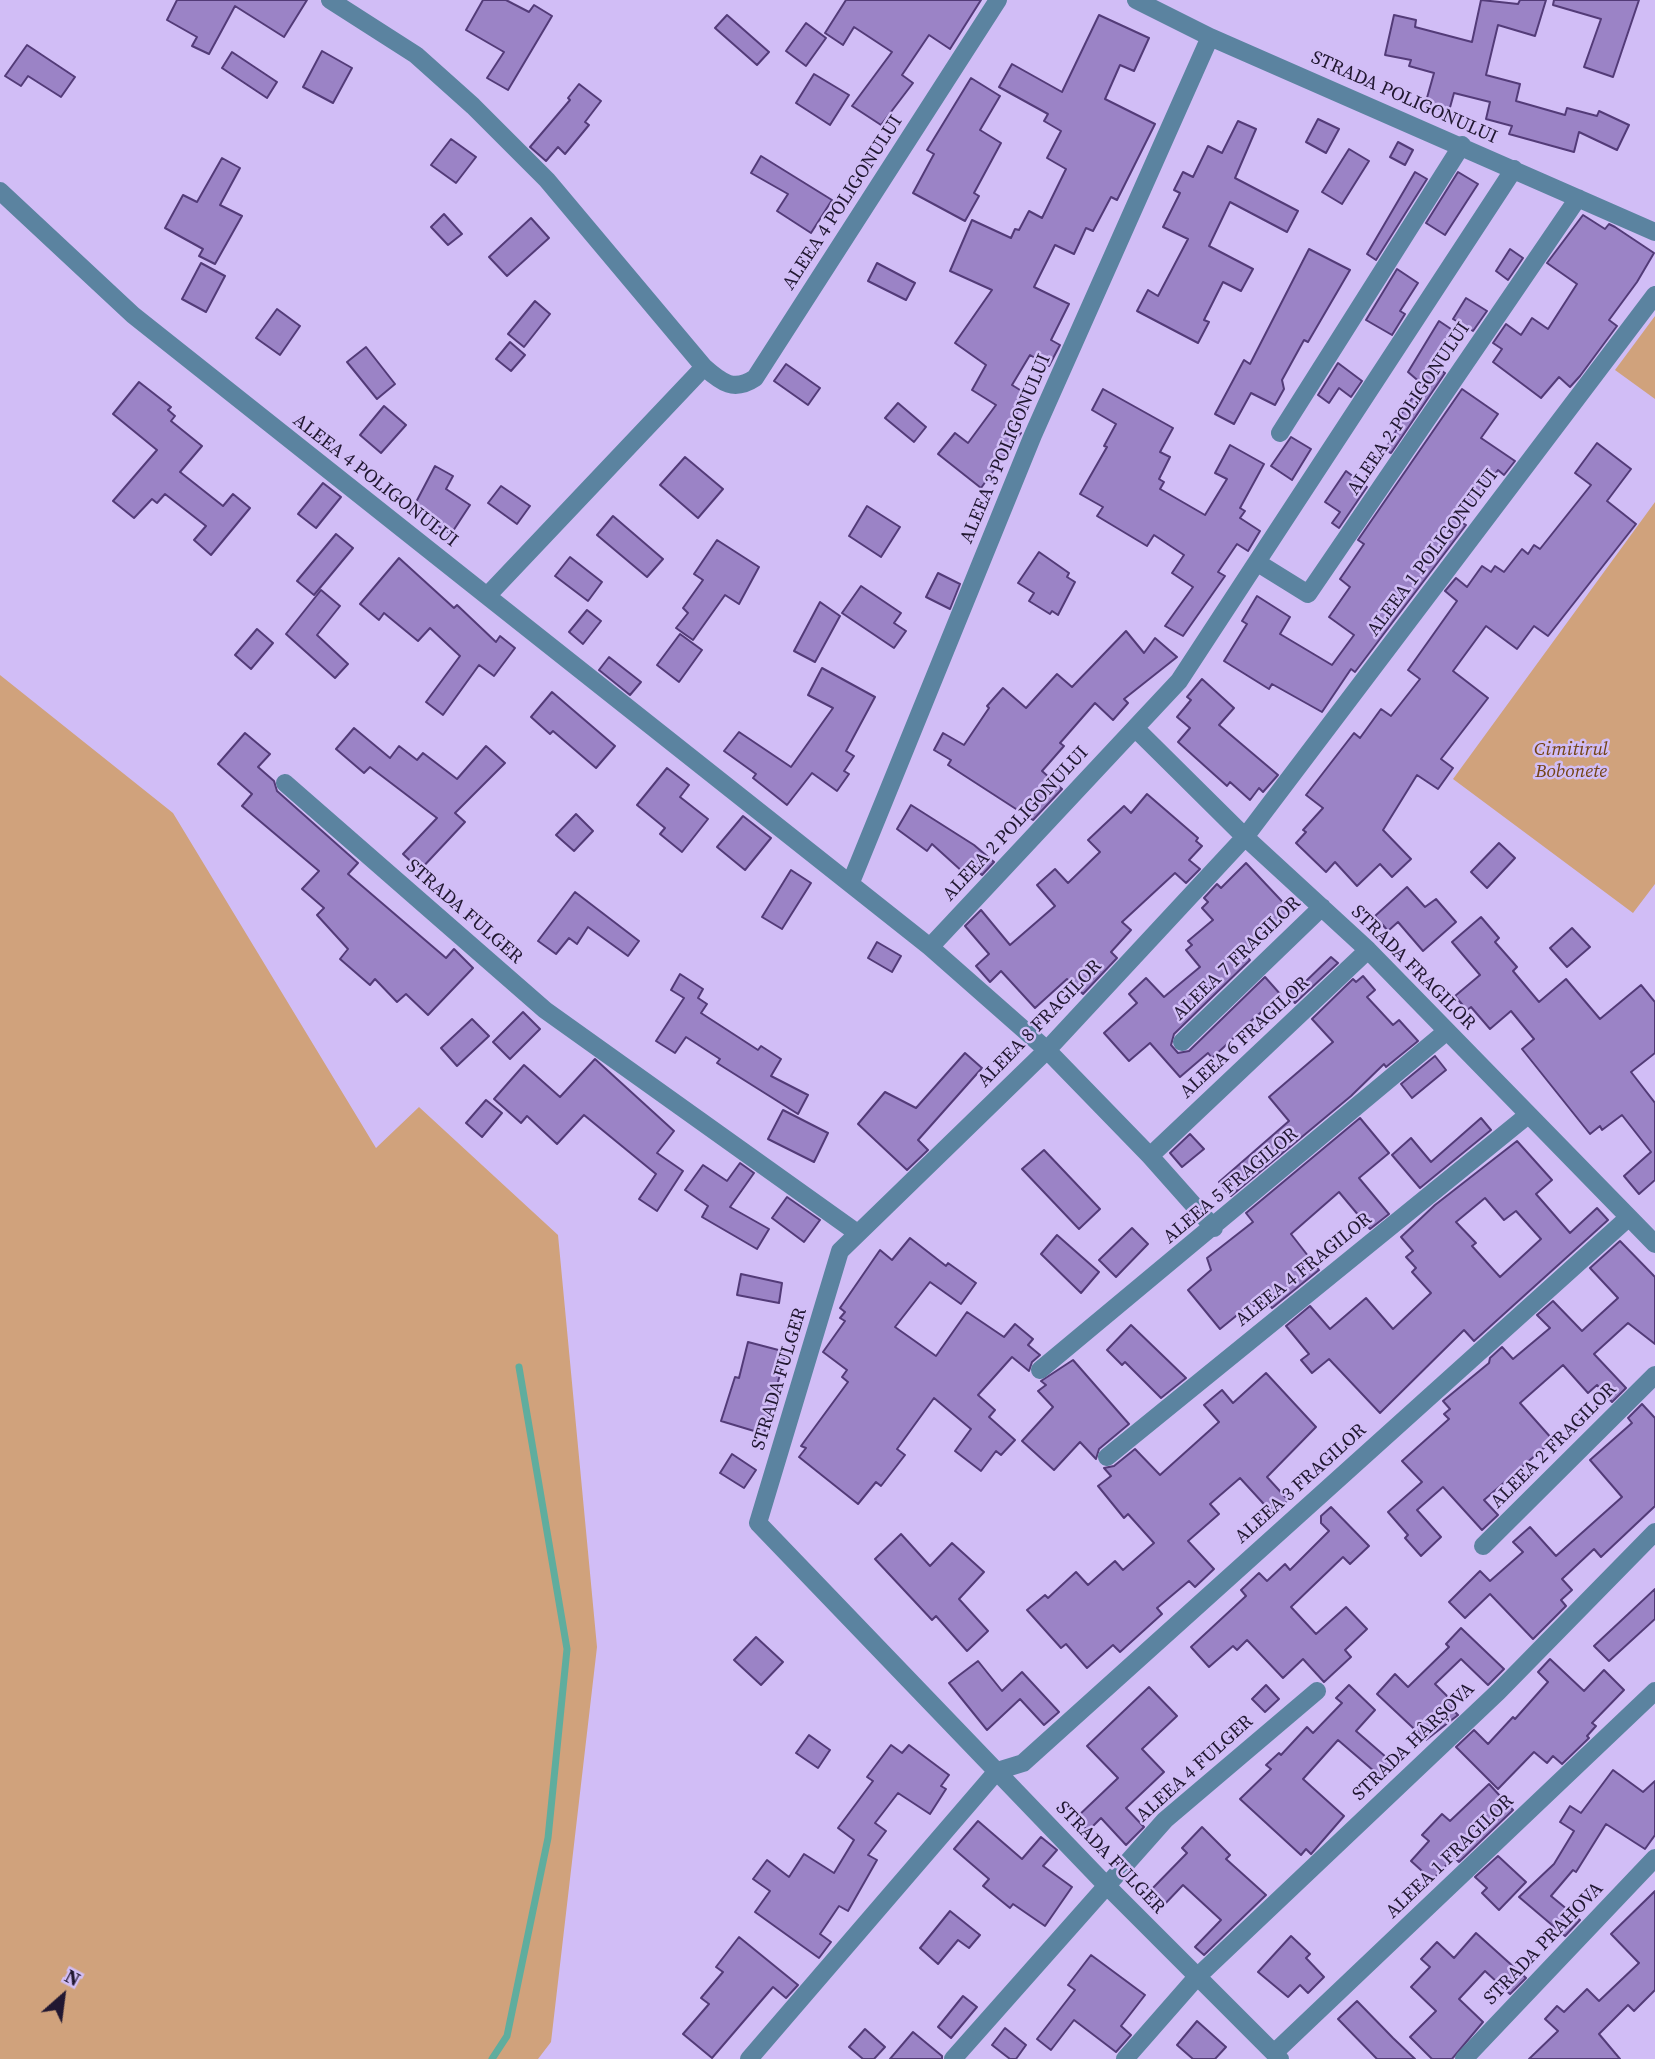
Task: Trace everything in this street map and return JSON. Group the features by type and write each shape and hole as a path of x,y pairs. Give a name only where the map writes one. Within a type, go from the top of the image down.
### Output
{"street":[{"name":"ALEEA 4 POLIGONULUI","path":"330,0 415,55 473,106 547,180 704,367 719,380 733,387 743,386 755,378 998,0"},
{"name":"STRADA POLIGONULUI","path":"1136,0 1210,37 1462,145 1655,232"},
{"name":"ALEEA 3 POLIGONULUI","path":"851,882 1033,435 1210,37"},
{"path":"1280,433 1462,145"},
{"name":"ALEEA 2 POLIGONULUI","path":"930,947 1178,681 1258,563 1514,169"},
{"name":"ALEEA 4 POLIGONULUI","path":"0,191 133,315 930,947 1047,1050 1150,1156 1214,1228"},
{"name":"ALEEA 2 POLIGONULUI","path":"1258,563 1308,594 1578,198"},
{"name":"ALEEA 1 POLIGONULUI","path":"1245,837 1655,295"},
{"path":"487,596 704,367"},
{"name":"STRADA FRAGILOR","path":"1135,728 1245,837 1368,950 1655,1244"},
{"name":"STRADA FULGER","path":"285,783 545,1010 856,1232 840,1251 758,1523 1196,1978 1277,2056"},
{"name":"ALEEA 8 FRAGILOR","path":"856,1232 1047,1050 1245,837"},
{"name":"ALEEA 7 FRAGILOR","path":"1182,1042 1322,907"},
{"name":"ALEEA 6 FRAGILOR","path":"1150,1156 1368,950"},
{"name":"ALEEA 5 FRAGILOR","path":"1040,1370 1214,1228 1447,1031"},
{"name":"ALEEA 4 FRAGILOR","path":"1107,1457 1528,1115"},
{"name":"ALEEA 3 FRAGILOR","path":"997,1771 1023,1763 1628,1218"},
{"name":"ALEEA 2 FRAGILOR","path":"1483,1546 1655,1375"},
{"name":"STRADA HÂRȘOVA","path":"1125,2059 1196,1978 1497,1692 1655,1532"},
{"name":"ALEEA 1 FRAGILOR","path":"1277,2056 1655,1690"},
{"name":"ALEEA 4 FULGER","path":"953,2059 1105,1884 1166,1820 1317,1691"},
{"path":"749,2059 997,1771"},
{"name":"STRADA PRAHOVA","path":"1464,2059 1655,1858"}],"green space":[{"path":"1655,316 1655,399 1615,370"},
{"name":"Cimitirul Bobonete","path":"1655,502 1655,884 1633,913 1453,779"},
{"path":"0,675 173,813 376,1148 419,1107 558,1235 597,1647 551,2042 538,2059 0,2059"}],"building":[{"path":"177,0 307,0 284,37 235,6 209,54 192,46 197,37 167,20"},
{"path":"483,0 506,0 529,12 534,5 552,16 508,90 487,78 504,52 466,30"},
{"path":"846,0 981,0 950,49 929,35 902,75 913,83 881,125 852,106 892,52 854,27 843,45 825,33"},
{"path":"1481,0 1518,4 1520,0 1546,0 1535,36 1498,25 1486,75 1520,84 1516,101 1565,115 1567,108 1597,116 1599,111 1629,125 1617,150 1579,132 1574,152 1509,134 1512,126 1486,119 1490,102 1454,93 1449,111 1425,105 1434,73 1409,66 1411,60 1385,55 1394,15 1416,20 1415,27 1472,42"},
{"path":"1554,0 1639,0 1613,77 1584,67 1601,19 1553,5"},
{"path":"727,15 769,52 757,65 715,28"},
{"path":"1099,15 1149,38 1134,71 1120,65 1105,99 1155,124 1117,200 1111,197 1093,231 1086,228 1074,254 1055,245 1034,287 1069,304 1051,340 1060,345 1049,366 1030,355 1012,385 1028,395 1010,425 1021,433 981,488 938,454 955,433 968,443 996,405 972,390 986,365 955,343 992,290 950,271 972,220 1011,238 1015,229 1019,230 1029,211 1042,218 1066,169 1047,158 1061,131 1044,121 1048,114 999,87 1012,64 1062,92"},
{"path":"806,23 826,38 806,66 786,51"},
{"path":"27,45 75,77 61,97 28,76 21,86 5,76"},
{"path":"322,51 352,68 333,103 303,87"},
{"path":"232,52 277,82 267,98 222,68"},
{"path":"814,74 849,95 830,125 796,103"},
{"path":"971,78 1000,96 980,130 1001,143 974,193 979,196 965,221 913,193 934,154 927,150"},
{"path":"579,84 601,101 585,122 589,125 565,154 558,147 546,161 530,147 570,100 568,98"},
{"path":"1318,119 1339,129 1326,153 1306,142"},
{"path":"1238,121 1256,129 1235,178 1298,211 1287,232 1230,202 1209,246 1253,269 1241,291 1223,282 1204,320 1209,322 1198,343 1137,311 1148,290 1158,296 1188,239 1163,227 1180,193 1174,190 1183,172 1193,177 1208,146 1222,153"},
{"path":"451,139 476,157 456,183 431,165"},
{"path":"1398,142 1413,150 1405,165 1390,157"},
{"path":"1349,149 1369,161 1342,204 1322,192"},
{"path":"761,156 832,200 811,233 777,211 788,194 751,173"},
{"path":"222,158 240,168 220,205 242,216 215,264 199,256 203,249 165,228 183,195 197,202"},
{"path":"1415,172 1427,179 1376,260 1367,254"},
{"path":"1458,172 1478,184 1445,235 1426,223"},
{"path":"444,214 462,234 448,245 431,227"},
{"path":"1583,215 1605,229 1609,224 1615,227 1654,253 1609,320 1617,326 1580,376 1570,387 1559,377 1541,398 1493,362 1502,349 1493,343 1506,324 1521,335 1532,318 1548,329 1577,284 1547,263"},
{"path":"531,218 549,238 507,276 489,257"},
{"path":"1309,249 1350,270 1308,342 1304,340 1282,380 1284,389 1275,405 1251,393 1234,424 1215,414 1244,360 1250,364"},
{"path":"1510,249 1523,258 1508,280 1496,271"},
{"path":"201,263 225,276 206,312 182,299"},
{"path":"877,263 915,283 906,300 868,281"},
{"path":"1397,269 1418,283 1400,311 1405,314 1392,335 1366,320"},
{"path":"1466,298 1487,311 1473,331 1453,319"},
{"path":"535,301 550,314 524,347 508,334"},
{"path":"277,309 300,326 280,355 256,338"},
{"path":"1439,321 1454,331 1431,364 1445,373 1391,453 1385,450 1397,429 1393,426 1422,384 1408,372"},
{"path":"510,342 525,355 511,371 496,359"},
{"path":"366,347 395,384 377,399 347,362"},
{"path":"1338,363 1362,381 1351,397 1339,388 1329,403 1318,395"},
{"path":"786,364 820,388 808,405 774,381"},
{"path":"139,382 171,407 168,410 175,416 171,421 202,446 180,472 223,506 233,494 250,508 211,555 194,540 206,526 165,494 157,503 152,499 134,518 113,501 157,450 113,414"},
{"path":"1103,389 1173,428 1160,452 1170,457 1159,479 1164,482 1160,489 1205,515 1227,479 1215,473 1230,445 1264,464 1240,508 1245,511 1240,518 1260,531 1248,551 1237,544 1218,572 1225,576 1183,636 1165,626 1193,587 1172,573 1184,555 1154,535 1147,546 1097,516 1103,507 1080,494 1107,447 1104,446 1116,424 1092,410"},
{"path":"1462,389 1498,414 1481,438 1515,461 1504,475 1498,470 1461,522 1466,525 1355,672 1351,669 1322,712 1272,684 1269,689 1224,661 1247,624 1242,621 1257,596 1290,617 1280,634 1332,665 1354,635 1329,617 1350,587 1340,579 1364,544 1358,540"},
{"path":"898,403 926,427 914,442 885,418"},
{"path":"384,406 406,425 381,453 360,435"},
{"path":"1291,437 1311,449 1292,480 1271,466"},
{"path":"1597,443 1631,469 1607,501 1636,524 1548,636 1534,626 1517,649 1486,626 1453,671 1488,698 1441,759 1453,768 1438,789 1417,775 1383,830 1411,859 1392,877 1380,864 1357,886 1335,862 1326,872 1296,843 1306,832 1303,830 1323,808 1306,795 1354,733 1360,738 1381,709 1391,716 1420,679 1408,670 1457,601 1445,591 1456,578 1467,587 1482,566 1491,572 1495,566 1504,572 1522,549 1528,554 1534,545 1540,549 1591,485 1575,473"},
{"path":"685,457 723,489 698,518 660,485"},
{"path":"435,466 453,476 446,489 470,505 451,534 433,523 437,518 414,506"},
{"path":"1346,471 1367,487 1339,528 1332,523 1340,512 1325,502"},
{"path":"323,483 341,497 316,528 298,514"},
{"path":"501,486 530,506 517,524 488,503"},
{"path":"867,506 900,527 881,557 849,536"},
{"path":"613,516 663,559 647,577 597,535"},
{"path":"336,534 353,548 314,595 297,581"},
{"path":"717,540 759,567 739,604 725,595 693,640 676,628 688,613 683,608 703,580 694,574"},
{"path":"1039,552 1069,573 1067,577 1075,582 1058,615 1052,611 1050,614 1029,601 1034,593 1018,583"},
{"path":"570,557 602,582 588,601 555,576"},
{"path":"399,558 454,608 457,605 496,642 500,636 515,648 494,676 479,665 443,715 426,702 460,656 430,628 418,641 384,613 379,620 360,604"},
{"path":"938,573 960,584 950,609 926,597"},
{"path":"861,586 901,613 894,623 906,631 894,648 842,613"},
{"path":"321,590 340,606 317,635 348,664 335,678 286,634"},
{"path":"820,602 840,616 815,662 794,651"},
{"path":"587,610 601,621 583,644 569,632"},
{"path":"257,629 273,643 251,669 235,655"},
{"path":"1126,631 1144,653 1155,638 1177,657 1124,699 1128,703 1113,720 1095,703 1060,743 1064,746 1042,771 1062,789 1033,820 948,765 951,760 934,750 943,733 964,745 989,708 987,706 1003,688 1026,708 1057,674 1072,687"},
{"path":"680,634 702,650 679,682 657,665"},
{"path":"609,657 641,682 630,695 599,670"},
{"path":"822,668 875,697 846,751 854,756 844,771 849,774 837,791 812,773 787,805 753,778 756,774 724,751 739,732 791,767 833,708 808,695"},
{"path":"1202,679 1234,708 1219,725 1278,775 1263,792 1259,788 1250,800 1230,782 1227,786 1178,742 1190,728 1177,717 1191,700 1187,697"},
{"path":"552,692 615,746 596,768 553,731 550,734 531,717"},
{"path":"354,728 390,758 399,746 417,760 423,753 457,779 486,746 505,763 455,813 465,822 420,870 403,854 437,818 370,767 364,773 336,749"},
{"path":"245,733 270,754 258,767 274,781 277,791 358,863 348,874 446,958 454,949 473,968 428,1015 406,994 397,1002 375,979 370,985 340,959 348,949 317,915 324,908 302,889 319,871 242,806 252,794 218,764"},
{"path":"667,768 689,785 680,797 708,819 682,852 660,834 665,828 637,805"},
{"path":"1147,794 1198,838 1196,841 1202,846 1189,860 1200,869 1186,883 1175,873 1122,922 1131,930 1111,952 1117,958 1083,994 1067,979 1035,1008 1001,971 990,982 976,966 989,954 965,926 981,910 1010,945 1055,906 1037,885 1055,869 1068,883 1100,852 1088,840 1124,806 1131,813"},
{"path":"911,805 974,845 994,862 982,875 971,865 964,873 932,844 927,851 897,829"},
{"path":"576,814 593,831 574,851 556,835"},
{"path":"743,816 771,838 745,870 717,847"},
{"path":"1499,843 1515,858 1487,888 1471,872"},
{"path":"1246,863 1292,912 1246,955 1250,960 1174,1034 1171,1045 1178,1053 1189,1051 1265,977 1281,995 1251,1021 1255,1026 1241,1039 1237,1035 1212,1058 1208,1053 1180,1077 1150,1043 1129,1061 1104,1033 1137,1003 1129,994 1146,978 1164,997 1200,967 1186,950 1192,945 1188,941 1213,920 1202,908 1208,902 1204,898 1217,884 1221,888"},
{"path":"791,870 811,883 782,929 762,917"},
{"path":"1407,887 1425,907 1436,899 1456,922 1423,951 1398,922 1388,931 1375,916"},
{"path":"575,892 639,941 628,956 588,927 577,944 569,938 556,954 538,941"},
{"path":"1481,917 1499,938 1495,942 1517,967 1513,971 1539,1002 1566,979 1600,1019 1641,985 1655,1002 1655,1053 1631,1072 1655,1103 1655,1180 1639,1194 1624,1176 1651,1152 1622,1115 1602,1130 1600,1126 1590,1134 1522,1049 1534,1039 1511,1011 1490,1029 1471,1007 1467,1010 1455,996 1480,975 1452,942"},
{"path":"1572,928 1590,947 1567,967 1550,948"},
{"path":"877,942 901,956 892,972 868,958"},
{"path":"1331,957 1338,963 1295,1003 1287,994 1301,981 1304,983"},
{"path":"680,974 703,989 698,998 707,1004 701,1013 758,1050 761,1046 781,1059 771,1076 808,1095 798,1114 717,1063 720,1059 686,1037 675,1053 656,1041 684,998 671,990"},
{"path":"1363,976 1375,990 1367,997 1393,1025 1399,1020 1418,1041 1386,1067 1384,1064 1351,1096 1231,1196 1219,1182 1289,1121 1269,1097 1333,1042 1312,1019 1353,979 1356,982"},
{"path":"523,1012 540,1029 510,1059 493,1042"},
{"path":"472,1019 489,1036 457,1066 441,1048"},
{"path":"965,1053 982,1068 918,1140 928,1150 907,1170 858,1124 885,1092 916,1108"},
{"path":"1435,1056 1446,1070 1412,1098 1401,1084"},
{"path":"595,1059 674,1131 657,1153 683,1171 657,1211 639,1199 656,1174 584,1115 557,1144 527,1116 521,1123 494,1099 524,1065 560,1097"},
{"path":"486,1100 502,1113 482,1137 466,1123"},
{"path":"783,1110 828,1133 814,1162 768,1139"},
{"path":"1360,1118 1389,1153 1359,1178 1389,1214 1370,1229 1339,1192 1291,1234 1319,1270 1272,1308 1264,1298 1254,1306 1252,1303 1220,1329 1188,1290 1211,1270 1207,1258 1253,1222 1246,1213"},
{"path":"1481,1118 1491,1130 1420,1188 1392,1155 1411,1138 1431,1162"},
{"path":"1190,1134 1204,1149 1182,1167 1170,1153"},
{"path":"1517,1141 1552,1180 1536,1194 1570,1233 1597,1208 1608,1220 1474,1341 1464,1330 1380,1413 1329,1359 1312,1373 1301,1360 1309,1354 1286,1326 1310,1306 1330,1329 1366,1298 1393,1329 1431,1293 1412,1272 1416,1268 1406,1257 1413,1251 1401,1237 1435,1205","holes":["1485,1198 1504,1220 1516,1211 1541,1239 1500,1277 1472,1246 1476,1243 1456,1222"]},
{"path":"1044,1150 1100,1209 1079,1229 1022,1169"},
{"path":"740,1163 754,1173 730,1207 769,1229 757,1249 702,1217 708,1206 685,1190 703,1165 727,1181"},
{"path":"787,1197 820,1220 804,1242 772,1218"},
{"path":"1132,1228 1148,1244 1116,1277 1099,1260"},
{"path":"1057,1235 1099,1272 1081,1293 1041,1254"},
{"path":"910,1238 946,1266 948,1263 976,1283 961,1304 930,1282 895,1327 936,1356 967,1312 1004,1337 1015,1324 1033,1339 1028,1345 1040,1355 1032,1362 1029,1371 1012,1357 978,1395 995,1410 989,1417 1015,1440 1001,1455 996,1451 981,1471 955,1451 971,1429 934,1398 897,1449 905,1455 881,1486 876,1482 858,1504 799,1457 806,1448 801,1446 848,1382 842,1377 847,1370 823,1352 845,1321 840,1318 845,1312 840,1308 880,1250 892,1260"},
{"path":"1620,1241 1655,1277 1655,1344 1628,1323 1594,1354 1626,1388 1612,1402 1597,1385 1588,1393 1563,1365 1520,1403 1553,1440 1484,1500 1498,1515 1482,1530 1443,1487 1417,1510 1441,1537 1421,1556 1405,1538 1408,1535 1388,1512 1422,1482 1402,1461 1449,1419 1444,1414 1450,1409 1443,1401 1489,1363 1490,1358 1502,1347 1513,1359 1550,1328 1537,1315 1553,1301 1582,1331 1618,1298 1590,1268"},
{"path":"741,1274 782,1283 779,1303 737,1295"},
{"path":"1131,1325 1186,1378 1161,1398 1125,1362 1122,1365 1107,1350"},
{"path":"748,1342 786,1352 764,1434 721,1421 735,1377 739,1378"},
{"path":"1073,1360 1129,1424 1099,1449 1096,1459 1080,1442 1054,1470 1022,1441 1053,1407 1038,1391 1046,1385 1041,1381"},
{"path":"1266,1373 1316,1427 1267,1477 1288,1500 1273,1514 1240,1478 1210,1504 1219,1514 1188,1541 1214,1569 1195,1587 1189,1581 1157,1608 1162,1614 1120,1652 1113,1645 1087,1668 1066,1644 1061,1648 1027,1610 1045,1595 1048,1598 1076,1572 1088,1585 1115,1561 1123,1570 1154,1543 1128,1514 1124,1518 1098,1486 1111,1476 1104,1468 1114,1466 1135,1449 1160,1475 1219,1422 1204,1405 1222,1390 1233,1403"},
{"path":"1642,1404 1655,1418 1655,1506 1601,1557 1594,1549 1562,1579 1572,1590 1561,1600 1566,1606 1533,1639 1490,1594 1465,1618 1449,1602 1480,1571 1490,1581 1523,1552 1513,1542 1530,1527 1556,1556 1622,1497 1590,1460 1632,1423 1628,1418"},
{"path":"732,1454 756,1470 744,1488 720,1473"},
{"path":"1331,1507 1369,1546 1350,1564 1343,1557 1291,1607 1316,1634 1346,1607 1367,1629 1345,1650 1351,1657 1324,1682 1303,1659 1283,1678 1247,1640 1237,1650 1233,1646 1209,1667 1191,1647 1246,1596 1241,1590 1259,1573 1267,1581 1285,1564 1290,1570 1329,1531 1321,1523 1321,1516"},
{"path":"901,1534 930,1566 952,1543 984,1572 959,1599 988,1631 967,1651 936,1616 932,1620 875,1559"},
{"path":"1655,1589 1655,1619 1609,1661 1594,1646"},
{"path":"1461,1628 1504,1669 1488,1685 1461,1659 1435,1684 1455,1704 1451,1708 1458,1715 1426,1740 1377,1694 1395,1674 1408,1687 1449,1647 1446,1644"},
{"path":"756,1637 783,1662 761,1685 734,1660"},
{"path":"1550,1659 1584,1691 1604,1670 1624,1690 1592,1723 1596,1726 1587,1736 1589,1738 1562,1764 1553,1756 1547,1763 1534,1752 1498,1789 1456,1747 1474,1730 1488,1744 1513,1717 1515,1719 1548,1682 1538,1672"},
{"path":"978,1661 1002,1691 1022,1672 1059,1712 1044,1725 1020,1699 987,1730 949,1683"},
{"path":"1266,1685 1279,1699 1265,1712 1252,1699"},
{"path":"1349,1685 1375,1710 1356,1731 1394,1764 1382,1778 1338,1740 1303,1779 1344,1816 1311,1854 1306,1849 1301,1855 1240,1799 1271,1769 1266,1765 1279,1753 1281,1755 1307,1727 1313,1733 1342,1703 1336,1698"},
{"path":"1149,1687 1177,1716 1142,1749 1164,1772 1126,1808 1144,1827 1126,1845 1101,1818 1088,1831 1076,1818 1118,1778 1087,1746"},
{"path":"809,1735 830,1750 818,1768 796,1753"},
{"path":"891,1745 902,1753 909,1745 949,1775 941,1786 946,1789 930,1814 898,1793 875,1823 886,1831 868,1855 877,1860 848,1911 839,1906 820,1934 831,1942 819,1958 755,1912 770,1891 753,1879 767,1860 789,1877 804,1854 834,1873 854,1840 838,1828 873,1781 867,1777"},
{"path":"1613,1770 1643,1792 1655,1781 1655,1835 1645,1849 1606,1824 1576,1872 1573,1870 1551,1896 1580,1920 1565,1936 1519,1897 1554,1864 1574,1831 1560,1822 1570,1806 1581,1813"},
{"path":"1489,1784 1513,1810 1459,1862 1454,1857 1432,1880 1411,1861 1429,1841 1422,1835 1442,1814 1450,1821"},
{"path":"978,1821 1022,1859 1041,1837 1057,1850 1043,1866 1072,1887 1045,1926 1013,1904 1010,1908 983,1886 989,1879 954,1849"},
{"path":"1202,1827 1230,1855 1226,1859 1266,1895 1204,1955 1195,1947 1221,1920 1183,1885 1162,1907 1148,1893 1187,1853 1182,1848"},
{"path":"1498,1856 1526,1882 1499,1910 1482,1893 1487,1888 1475,1877"},
{"path":"1655,1891 1655,1990 1634,2011 1628,2005 1599,2034 1620,2059 1529,2059 1558,2031 1545,2019 1557,2006 1564,2012 1587,1989 1599,2001 1639,1963 1611,1934"},
{"path":"950,1911 980,1935 969,1948 958,1940 938,1964 920,1948"},
{"path":"1476,1933 1526,1978 1510,1994 1485,1971 1459,1999 1483,2022 1452,2059 1432,2059 1410,2037 1436,2011 1411,1987 1430,1967 1421,1959 1437,1942 1454,1958"},
{"path":"1291,1936 1310,1954 1306,1958 1324,1977 1308,1993 1300,1985 1288,1997 1258,1972"},
{"path":"739,1937 798,1985 786,1998 773,1987 712,2058 683,2034 709,2004 701,1998 723,1972 716,1967"},
{"path":"1091,1955 1145,1995 1121,2026 1131,2035 1116,2052 1074,2020 1051,2050 1037,2039 1075,1990 1068,1985"},
{"path":"963,1996 977,2007 951,2038 938,2027"},
{"path":"1357,2001 1415,2059 1377,2059 1338,2019"},
{"path":"1197,2021 1226,2047 1215,2059 1193,2059 1177,2045"},
{"path":"1005,2028 1026,2045 1016,2059 1010,2059 992,2045"},
{"path":"865,2029 885,2047 874,2059 863,2059 849,2047"},
{"path":"913,2032 942,2056 942,2059 890,2059"}],"waterway":[{"path":"492,2059 507,2036 548,1838 567,1649 519,1367"}]}
